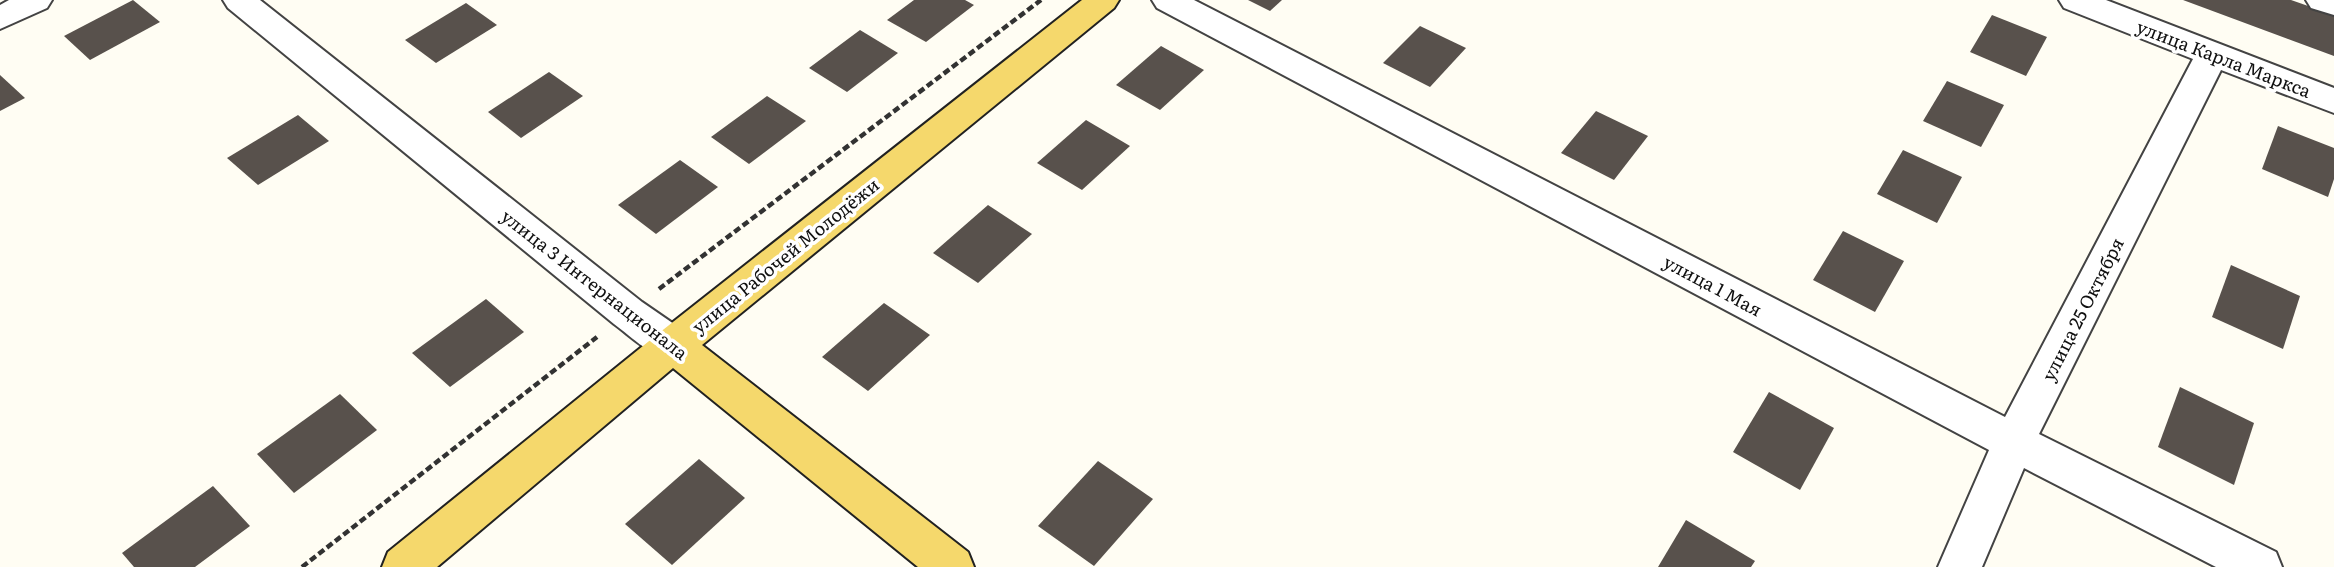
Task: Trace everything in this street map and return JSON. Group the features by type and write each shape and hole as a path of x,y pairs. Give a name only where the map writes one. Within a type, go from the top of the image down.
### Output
{"main road":[{"name":"улица Рабочей Молодёжи","path":"404,567 673,345 1103,0"},
{"name":"улица 3 Интернационала","path":"673,345 953,567"}],"street":[{"path":"0,18 36,0"},
{"name":"улица 3 Интернационала","path":"239,0 628,313 673,345"},
{"name":"улица 1 Мая","path":"1168,0 2014,442 2260,567"},
{"name":"улица Карла Маркса","path":"2075,0 2334,101"},
{"path":"2322,0 2334,4"},
{"name":"улица 25 Октября","path":"1960,567 2014,442 2212,54"}],"path":[{"path":"302,567 628,313 1041,0"}],"building":[{"path":"133,0 160,22 90,60 64,36"},
{"path":"914,0 965,0 974,5 926,42 887,20"},
{"path":"1248,0 1282,0 1270,11"},
{"path":"2183,0 2291,0 2334,15 2334,56"},
{"path":"466,3 497,25 436,63 405,40"},
{"path":"1992,15 2047,37 2026,76 1970,52"},
{"path":"1420,26 1466,48 1430,87 1383,63"},
{"path":"860,30 898,53 847,92 809,68"},
{"path":"1161,46 1204,70 1160,110 1116,85"},
{"path":"549,72 583,96 521,138 488,112"},
{"path":"0,75 25,98 0,111"},
{"path":"1947,81 2004,105 1981,147 1923,121"},
{"path":"767,96 806,121 749,164 711,137"},
{"path":"1596,111 1648,136 1614,180 1561,153"},
{"path":"298,115 329,141 258,185 227,158"},
{"path":"1086,120 1130,146 1082,190 1037,163"},
{"path":"2278,126 2334,148 2334,179 2328,197 2262,169"},
{"path":"1903,150 1962,177 1937,223 1877,194"},
{"path":"680,160 718,187 656,234 618,205"},
{"path":"988,205 1032,234 978,283 933,253"},
{"path":"1843,231 1904,261 1875,312 1813,280"},
{"path":"2231,265 2300,296 2283,349 2212,317"},
{"path":"486,299 524,332 450,387 412,353"},
{"path":"884,303 930,335 868,391 822,357"},
{"path":"2180,387 2254,423 2234,485 2158,447"},
{"path":"1769,392 1834,428 1800,490 1733,452"},
{"path":"340,394 377,430 294,493 257,454"},
{"path":"699,459 745,498 672,565 625,524"},
{"path":"1098,461 1153,499 1094,566 1038,526"},
{"path":"213,486 250,526 195,567 134,567 122,553"},
{"path":"1686,520 1755,561 1751,567 1658,567"}]}
